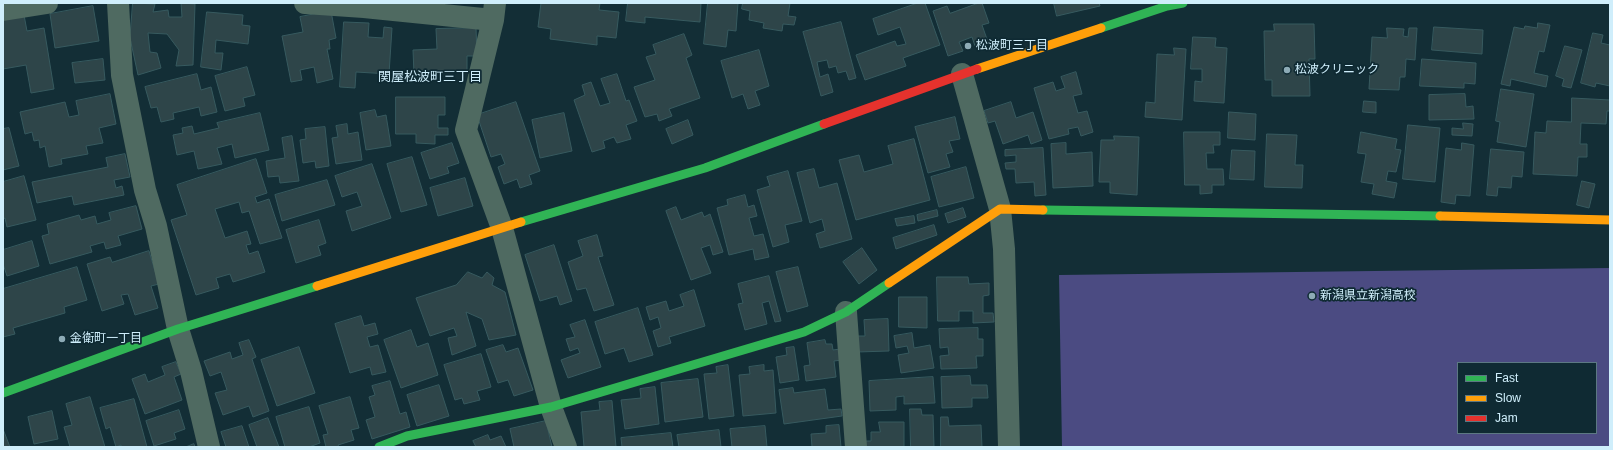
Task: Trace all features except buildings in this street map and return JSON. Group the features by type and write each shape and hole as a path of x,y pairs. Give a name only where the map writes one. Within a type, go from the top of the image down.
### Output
{"street":[{"path":"3,10 47,3"},
{"path":"118,3 122,75 145,190 156,226 178,330 192,371 209,447"},
{"path":"305,3 494,11 466,130 502,228 551,407 566,447"},
{"path":"3,393 178,330 502,228 705,168 962,74 1167,4 1183,3"},
{"path":"962,74 1000,209 1004,249 1009,447"},
{"path":"379,447 408,436 551,407 804,332 846,312 1000,209 1610,220"},
{"path":"846,312 856,447"}],"shaded area":[{"name":"新潟県立新潟高校","path":"1610,268 1610,447 1062,447 1059,275"}],"traffic: fast":[{"path":"1101,28 1167,6 1183,3"},
{"path":"521,222 705,168 824,124"},
{"path":"1043,210 1440,216"},
{"path":"379,447 407,436 551,407 804,332 846,312 889,283"},
{"path":"3,393 178,329 317,286"}],"traffic: slow":[{"path":"977,69 1101,28"},
{"path":"889,283 1000,209 1043,210"},
{"path":"1440,216 1610,220"},
{"path":"317,286 521,222"}],"traffic: jam":[{"path":"824,124 977,69"}],"place":[{"name":"松波町三丁目","path":"968,46"},
{"name":"松波クリニック","path":"1287,70"},
{"name":"新潟県立新潟高校","path":"1312,296"},
{"name":"金衛町一丁目","path":"62,339"}],"district":[{"name":"関屋松波町三丁目","path":"430,77"}]}
